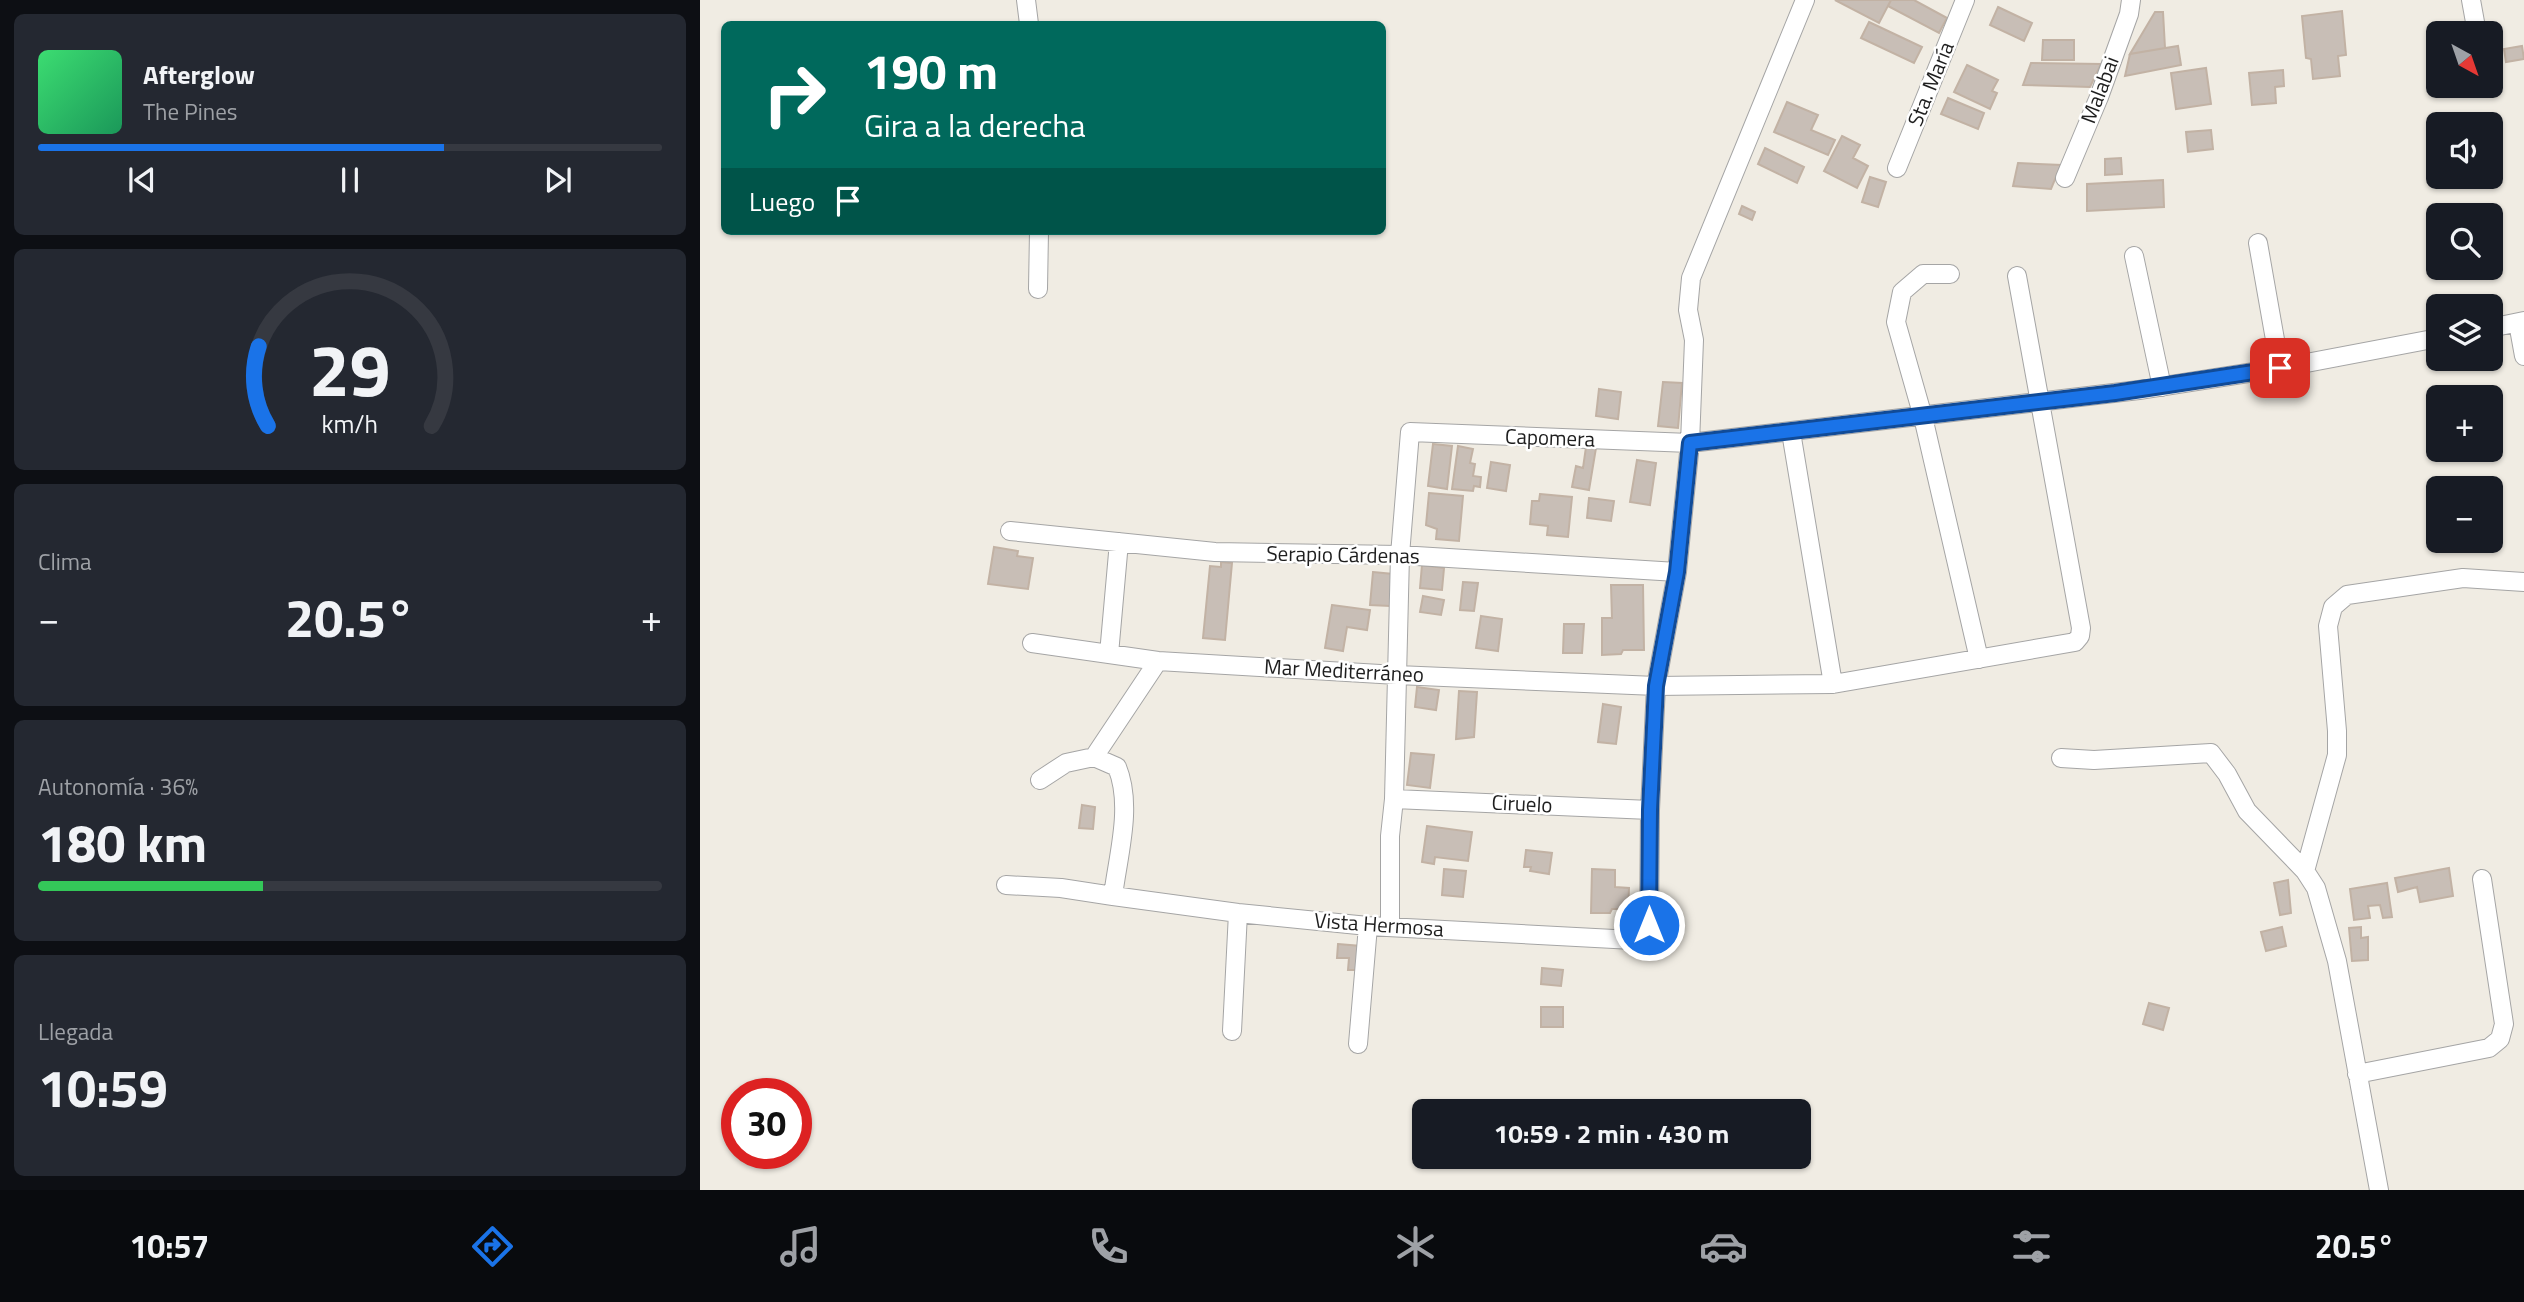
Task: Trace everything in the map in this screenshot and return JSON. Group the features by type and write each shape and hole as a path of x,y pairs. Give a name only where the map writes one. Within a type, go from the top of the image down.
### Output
{"street":[{"path":"1026,0 1029,21"},
{"path":"1650,810 1656,686 1677,572 1690,443 1694,340 1688,310 1691,278 1805,0"},
{"name":"Sta. María","path":"1897,168 1965,0"},
{"name":"Malabai","path":"2065,178 2103,85 2129,14 2131,0"},
{"path":"2471,0 2475,21"},
{"path":"1038,289 1039,235"},
{"path":"2259,243 2280,368"},
{"path":"2134,256 2162,387"},
{"path":"1950,274 1923,274 1902,292 1896,322 1923,417 1979,659"},
{"path":"2017,276 2041,402"},
{"path":"2503,325 2521,322 2524,356"},
{"name":"Capomera","path":"1400,555 1410,432 1690,443 2162,387 2426,340"},
{"name":"Mar Mediterráneo","path":"1032,643 1157,661 1656,686 1833,684 2075,642 2081,636 2081,628 2041,402"},
{"path":"1791,432 1833,684"},
{"name":"Serapio Cárdenas","path":"1010,531 1215,552 1400,555 1677,572"},
{"path":"1109,654 1119,542"},
{"path":"1391,926 1390,836 1394,799 1400,555"},
{"path":"2305,871 2337,755 2328,626 2333,607 2347,595 2463,578 2524,582"},
{"path":"1094,757 1157,661"},
{"path":"2061,758 2094,760 2211,753 2247,811 2305,871 2316,888 2337,961 2379,1190"},
{"path":"1040,780 1066,763 1094,757 1117,767 1124,783 1125,803 1114,896"},
{"name":"Ciruelo","path":"1394,799 1650,810"},
{"name":"Vista Hermosa","path":"1006,885 1061,888 1238,913 1368,926 1633,940 1644,935 1649,925 1650,810"},
{"path":"2357,1073 2489,1048 2500,1039 2504,1024 2482,879"},
{"path":"1232,1031 1238,913"},
{"path":"1358,1044 1368,926"}],"building":[{"path":"1835,0 1891,0 1879,23"},
{"path":"1891,0 1914,0 1947,18 1939,33 1888,6"},
{"path":"1998,7 2032,23 2024,41 1990,25"},
{"path":"2342,11 2346,55 2338,56 2340,76 2313,79 2311,59 2306,58 2302,16"},
{"path":"2155,12 2163,12 2165,48 2130,54"},
{"path":"1869,22 1922,47 1914,63 1861,38"},
{"path":"2043,40 2074,40 2074,60 2042,60"},
{"path":"2178,46 2181,65 2125,76 2130,54"},
{"path":"2522,46 2524,59 2506,62 2504,49"},
{"path":"2031,63 2101,64 2090,87 2023,85"},
{"path":"1967,65 1998,80 1992,91 1997,93 1990,109 1954,92"},
{"path":"2206,68 2211,104 2176,109 2171,73"},
{"path":"2283,70 2284,86 2275,87 2276,103 2252,105 2249,73"},
{"path":"1948,98 1984,113 1978,129 1941,114"},
{"path":"1787,102 1818,115 1811,130 1835,140 1828,155 1774,132"},
{"path":"2211,130 2213,149 2188,152 2186,132"},
{"path":"1842,136 1860,145 1853,158 1868,166 1857,188 1824,171"},
{"path":"1765,148 1804,167 1797,183 1758,164"},
{"path":"2121,158 2122,174 2105,175 2105,159"},
{"path":"2018,163 2061,165 2051,189 2013,186"},
{"path":"1870,177 1886,182 1878,207 1862,202"},
{"path":"2163,180 2164,207 2087,211 2087,184"},
{"path":"1742,206 1755,212 1752,220 1739,214"},
{"path":"1663,382 1682,383 1678,428 1658,426"},
{"path":"1599,389 1621,392 1618,419 1596,416"},
{"path":"1433,444 1452,446 1447,489 1428,486"},
{"path":"1458,446 1473,449 1470,463 1475,464 1473,476 1481,477 1480,487 1474,486 1473,491 1452,489"},
{"path":"1586,447 1596,448 1589,490 1572,487 1576,466 1583,468"},
{"path":"1637,460 1656,463 1650,505 1630,502"},
{"path":"1491,462 1510,465 1506,491 1487,488"},
{"path":"1429,493 1463,496 1459,541 1436,539 1437,529 1426,525"},
{"path":"1540,494 1572,497 1568,537 1547,535 1548,526 1530,524 1532,501 1539,501"},
{"path":"1589,498 1614,501 1611,521 1587,518"},
{"path":"994,547 1018,551 1017,556 1033,558 1028,589 988,584"},
{"path":"1221,562 1232,563 1225,640 1203,638 1210,566 1221,567"},
{"path":"1422,565 1444,568 1442,590 1420,588"},
{"path":"1373,572 1393,574 1390,606 1370,605"},
{"path":"1463,582 1478,583 1474,611 1460,610"},
{"path":"1611,585 1643,585 1644,650 1623,650 1621,654 1602,655 1602,618 1612,618"},
{"path":"1423,596 1444,600 1441,615 1420,612"},
{"path":"1332,605 1370,610 1367,630 1347,627 1343,651 1325,648"},
{"path":"1481,616 1502,619 1498,651 1476,648"},
{"path":"1564,624 1584,624 1582,653 1563,653"},
{"path":"1417,687 1439,690 1436,710 1415,707"},
{"path":"1459,691 1477,692 1474,737 1456,739"},
{"path":"1603,704 1621,707 1616,744 1598,742"},
{"path":"1411,753 1434,755 1430,788 1407,785"},
{"path":"1082,805 1095,807 1093,829 1079,828"},
{"path":"1427,826 1472,832 1468,861 1435,857 1434,864 1422,862"},
{"path":"1526,850 1552,853 1549,874 1530,871 1531,867 1524,867"},
{"path":"2449,868 2453,896 2420,902 2417,887 2398,892 2395,878"},
{"path":"1444,869 1466,871 1463,897 1442,895"},
{"path":"1592,869 1615,870 1615,887 1629,888 1628,909 1591,913"},
{"path":"2288,880 2291,913 2280,915 2274,883"},
{"path":"2387,883 2392,917 2383,918 2380,905 2368,906 2370,918 2354,920 2350,889"},
{"path":"2282,927 2286,946 2266,951 2261,932"},
{"path":"2361,927 2361,938 2368,937 2368,960 2352,961 2349,928"},
{"path":"1338,944 1361,946 1360,970 1348,970 1349,958 1337,958"},
{"path":"1542,968 1563,970 1561,986 1541,984"},
{"path":"2149,1003 2169,1008 2163,1030 2143,1024"},
{"path":"1541,1007 1563,1007 1563,1027 1541,1027"}],"route":[{"path":"1649,925 1650,810 1656,686 1677,572 1690,443 2139,390 2280,368"}]}
